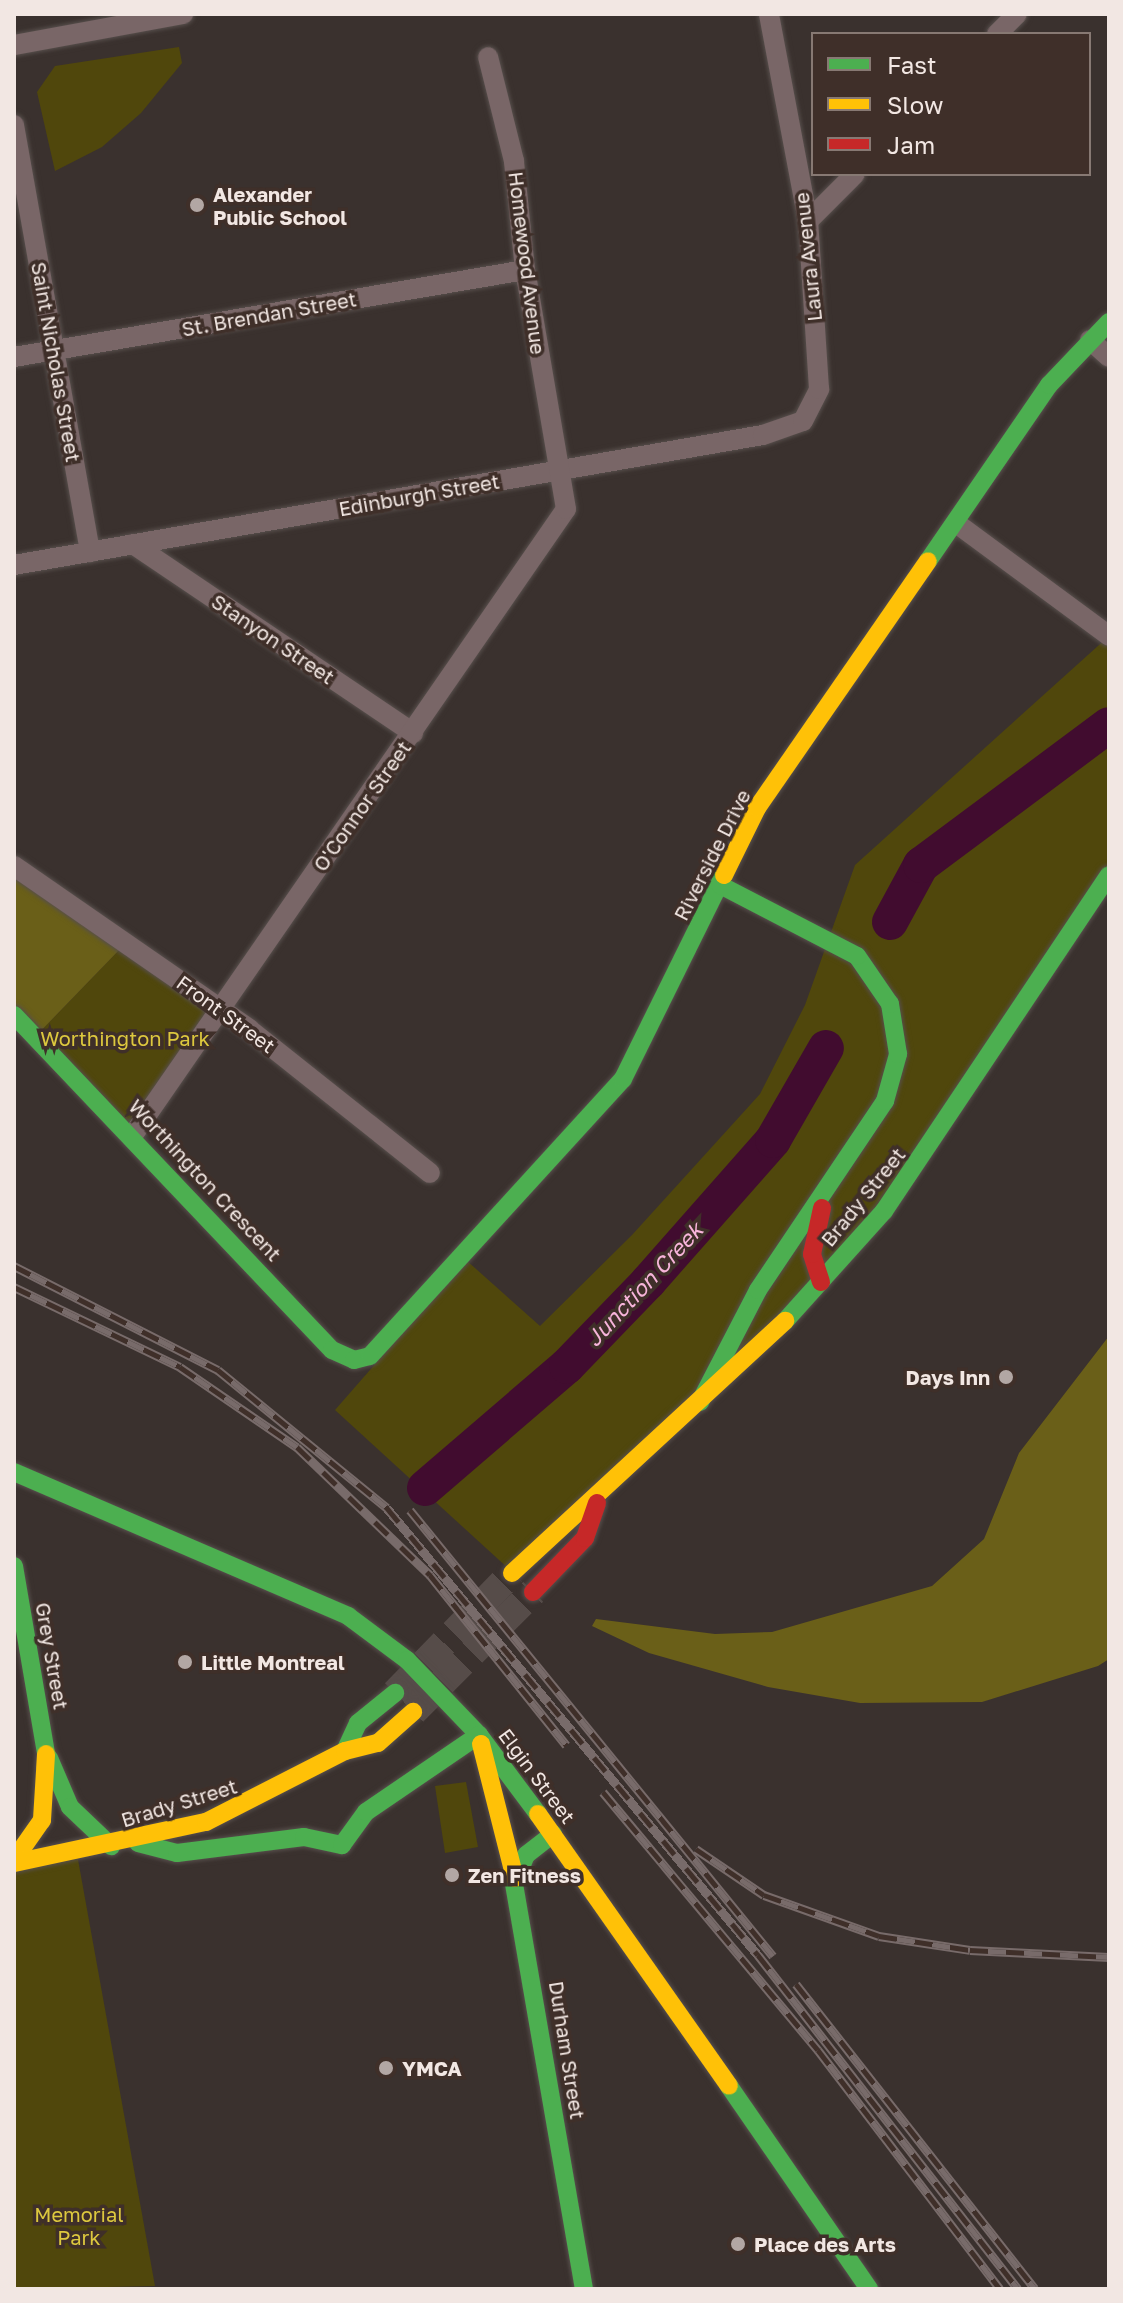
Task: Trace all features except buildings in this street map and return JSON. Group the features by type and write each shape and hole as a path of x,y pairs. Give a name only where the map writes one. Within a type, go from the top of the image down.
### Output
{"main road":[{"name":"Riverside Drive","path":"370,1356 623,1079 757,808 1049,385 1109,322"},
{"name":"Brady Street","path":"512,1573 565,1519 597,1503 696,1411 821,1282 920,1163 1109,875"},
{"path":"696,1411 716,1359 758,1290 826,1196 894,1077 898,1054 890,1004 873,974 836,941 720,885"},
{"name":"Worthington Crescent","path":"14,1015 133,1135 332,1350 354,1360 370,1356"},
{"path":"821,1282 814,1232 826,1196"},
{"name":"Elgin Street","path":"14,1472 365,1624 479,1735 553,1834 869,2289"},
{"name":"Brady Street","path":"533,1592 585,1538 597,1503"},
{"name":"Grey Street","path":"14,1566 46,1754"},
{"path":"345,1751 358,1723 395,1693"},
{"name":"Brady Street","path":"14,1862 133,1842 249,1804 345,1751 378,1743 413,1712"},
{"path":"133,1842 177,1853 304,1837 342,1845 366,1812 479,1735"},
{"name":"Durham Street","path":"479,1735 515,1878 584,2289"},
{"path":"46,1754 70,1807 111,1846"},
{"path":"14,1862 42,1820 46,1754"},
{"path":"515,1878 526,1855 553,1834"}],"street":[{"path":"14,45 183,14"},
{"name":"Laura Avenue","path":"769,14 808,221 819,366 814,405"},
{"path":"999,32 1017,14"},
{"name":"Homewood Avenue","path":"488,57 514,161 525,270 559,470"},
{"name":"Saint Nicholas Street","path":"14,125 90,552"},
{"path":"808,221 853,176"},
{"name":"St. Brendan Street","path":"14,357 525,270"},
{"path":"1090,340 1109,357"},
{"name":"Edinburgh Street","path":"14,565 763,435 803,421 814,405"},
{"name":"O'Connor Street","path":"133,1135 561,522 559,470"},
{"path":"956,523 1109,636"},
{"name":"Stanyon Street","path":"133,544 413,733"},
{"name":"Front Street","path":"14,866 221,1008 430,1173"}],"green space":[{"path":"179,47 182,63 141,113 102,147 55,171 37,92 55,66"},
{"path":"1109,636 1109,877 886,1211 511,1571 335,1410 466,1260 540,1326 632,1235 760,1094 805,1005 855,865"},
{"name":"Worthington Park","path":"125,944 221,1010 134,1137 34,1038"},
{"path":"466,1782 478,1847 445,1853 435,1786"},
{"name":"Memorial Park","path":"77,1854 155,2286 14,2289 14,1865"}],"shaded area":[{"path":"14,868 125,944 34,1038 14,1017"},
{"path":"1109,1336 1109,1659 1098,1666 982,1702 860,1703 768,1687 649,1653 592,1626 596,1619 715,1634 772,1632 932,1586 984,1539 1019,1453"}],"waterway":[{"name":"Junction Creek","path":"890,922 921,865 1109,725"},
{"name":"Junction Creek","path":"425,1488 567,1366 648,1282 773,1140 826,1048"}],"tunnel":[{"path":"395,1693 512,1573"},
{"path":"413,1712 533,1592"}],"railway":[{"path":"14,1266 218,1370 387,1508 758,1955 1018,2289"},
{"path":"14,1287 180,1367 297,1447 430,1575 566,1745"},
{"path":"410,1510 773,1956"},
{"path":"603,1792 818,2050 1000,2289"},
{"path":"696,1849 764,1895 879,1936 970,1950 1109,1957"},
{"path":"796,1984 1035,2289"}],"traffic: fast":[{"path":"928,561 1049,385 1109,322"},
{"path":"14,1015 332,1350 354,1360 370,1356 623,1079 724,875"},
{"path":"785,1321 884,1211 1109,875"},
{"path":"700,1402 758,1290 885,1101 898,1054 890,1004 857,956 720,885"},
{"path":"14,1472 348,1616 407,1660 479,1735 538,1814"},
{"path":"14,1566 46,1754"},
{"path":"345,1751 358,1723 395,1693"},
{"path":"138,1843 177,1853 304,1837 342,1845 366,1812 479,1735"},
{"path":"49,1758 70,1807 111,1846"},
{"path":"553,1834 526,1855 514,1884 584,2289"},
{"path":"729,2086 869,2289"}],"traffic: slow":[{"path":"724,875 757,808 928,561"},
{"path":"512,1573 785,1321"},
{"path":"14,1863 206,1822 345,1751 378,1743 413,1712"},
{"path":"481,1744 515,1878"},
{"path":"14,1860 42,1820 46,1754"},
{"path":"538,1814 729,2086"}],"traffic: jam":[{"path":"821,1282 812,1254 822,1208"},
{"path":"533,1592 585,1538 597,1503"}],"place":[{"name":"Alexander Public School","path":"197,205"},
{"name":"Days Inn","path":"1006,1377"},
{"name":"Little Montreal","path":"185,1662"},
{"name":"Zen Fitness","path":"452,1875"},
{"name":"YMCA","path":"386,2068"},
{"name":"Place des Arts","path":"738,2244"}]}
